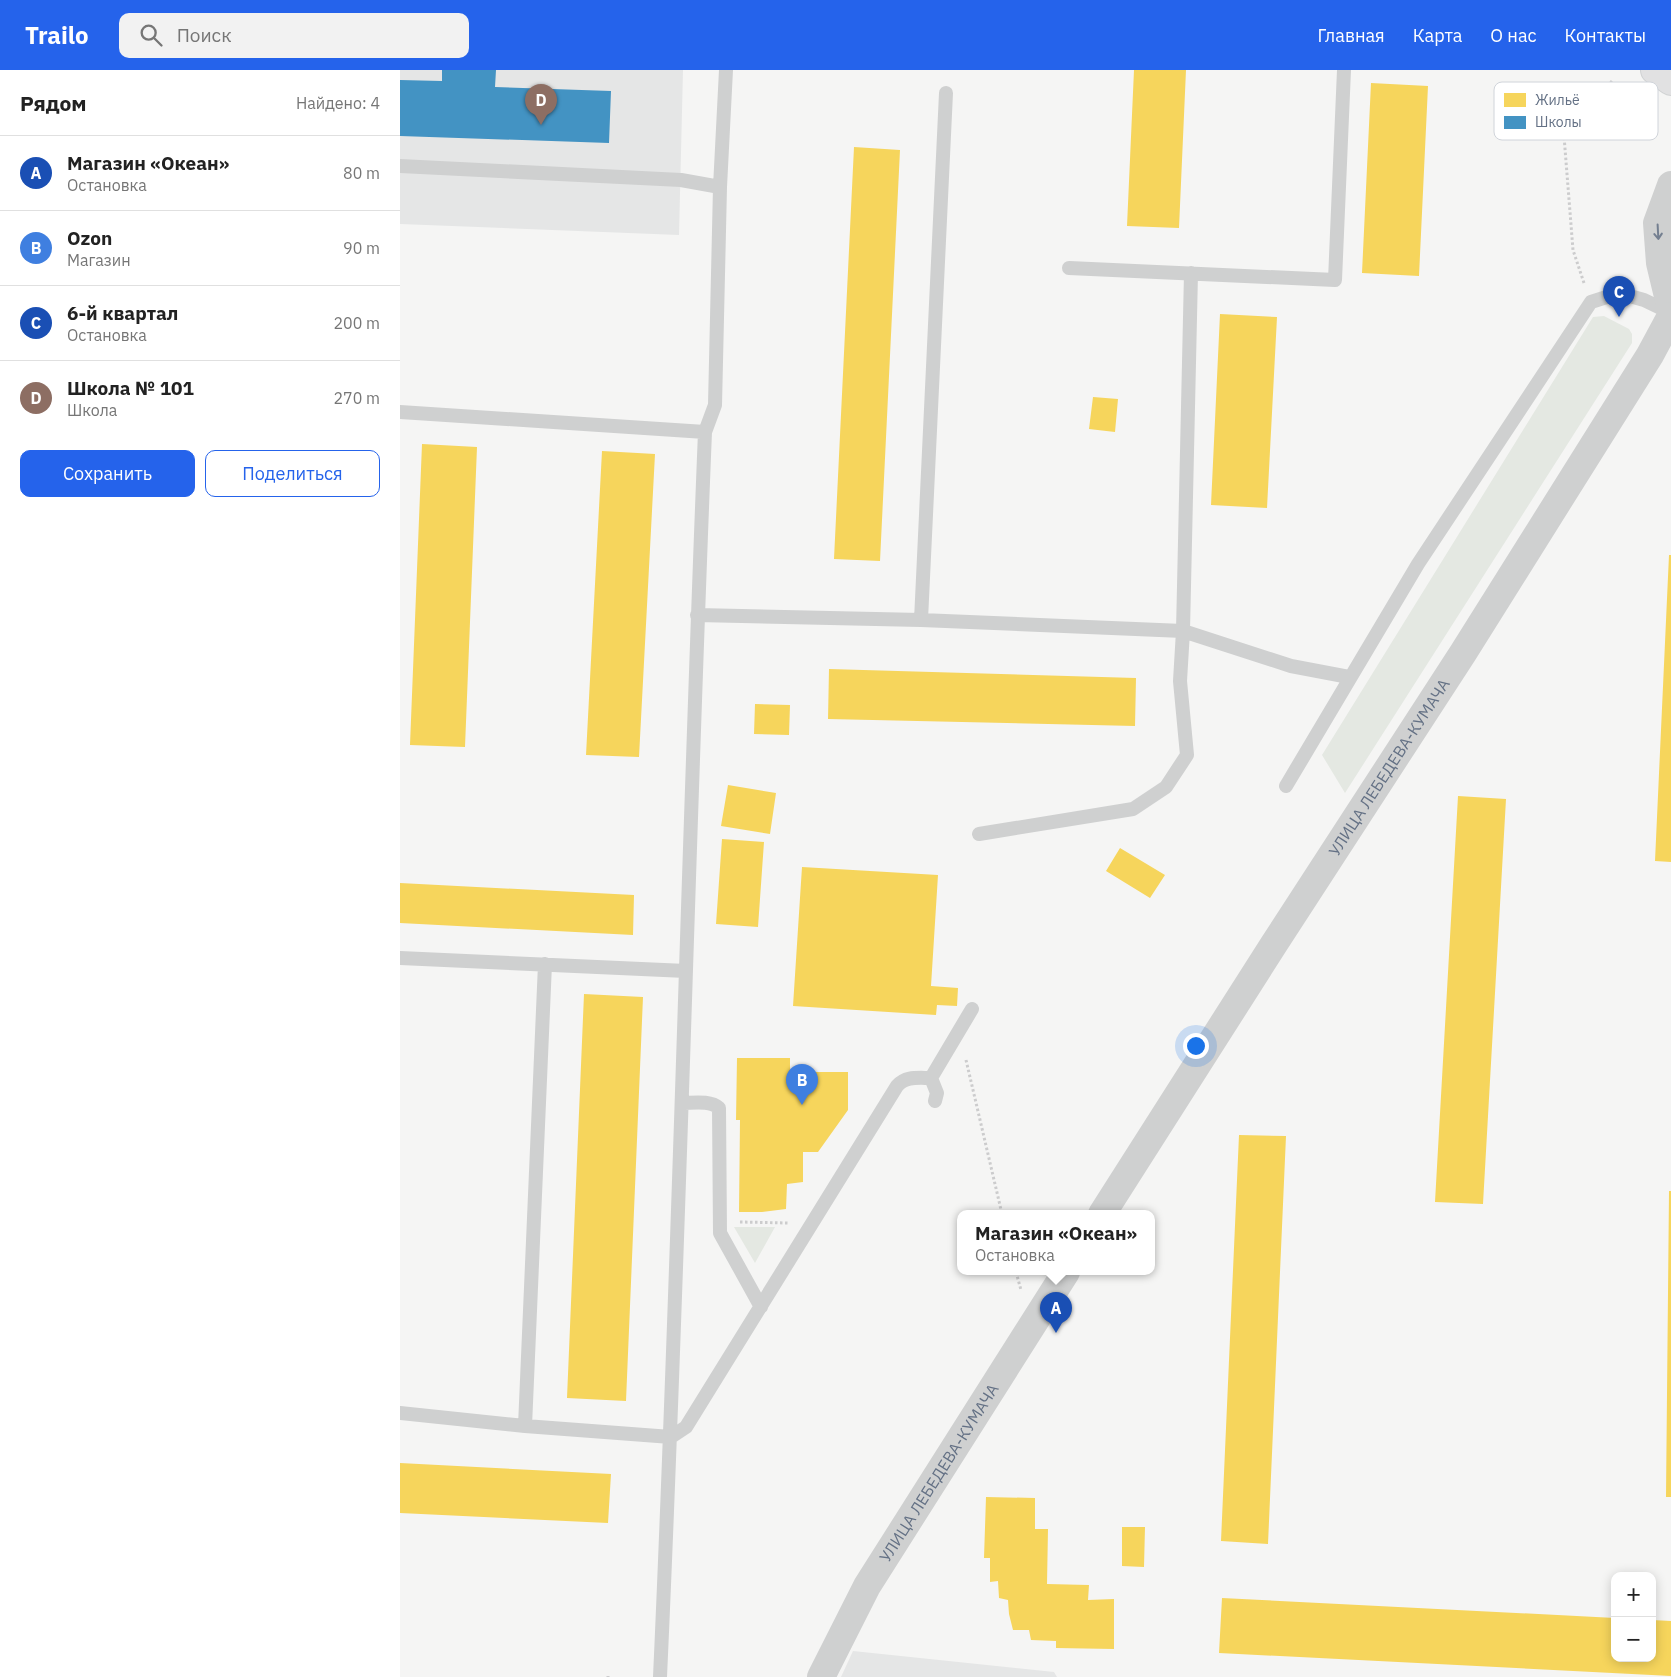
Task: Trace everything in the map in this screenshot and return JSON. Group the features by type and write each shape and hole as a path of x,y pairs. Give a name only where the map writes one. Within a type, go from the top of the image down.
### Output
{"main road":[{"path":"1655,70 1671,81"}],"street":[{"path":"1671,185 1658,223 1660,263 1671,309"},
{"name":"УЛИЦА ЛЕБЕДЕВА-КУМАЧА","path":"1105,1210 1274,944 1464,653 1650,355 1671,314"},
{"name":"УЛИЦА ЛЕБЕДЕВА-КУМАЧА","path":"821,1677 868,1586 1064,1275"}],"lane":[{"path":"660,1677 671,1437 697,615 705,432 715,405 720,187 726,70"},
{"path":"1069,268 1335,280 1344,70"},
{"path":"921,620 946,93"},
{"path":"400,166 680,180 720,187"},
{"path":"979,834 1133,809 1166,787 1188,755 1180,681 1183,631 1191,273"},
{"path":"1286,786 1349,677 1418,564 1591,302 1619,293 1644,300 1671,314"},
{"path":"400,412 705,432"},
{"path":"697,615 921,620 1183,631 1291,666 1349,677"},
{"path":"400,958 686,971"},
{"path":"525,1426 545,964"},
{"path":"931,1078 972,1008"},
{"path":"400,1413 525,1426 671,1437 686,1427 897,1086 902,1080 914,1077 931,1078"},
{"path":"931,1078 937,1093 936,1101"},
{"path":"682,1103 709,1103 715,1104 719,1108 720,1233 761,1306"}],"path":[{"path":"1564,140 1572,250 1591,302"},
{"path":"959,1030 1001,1210"},
{"path":"719,1222 812,1223"}],"shaded area":[{"path":"400,70 683,70 679,235 400,224"},
{"path":"1604,316 1629,329 1632,334 1632,343 1345,793 1322,755 1593,317"},
{"path":"734,1227 775,1227 755,1263"},
{"path":"853,1651 1054,1672 1057,1677 841,1677"}],"building: Жильё":[{"path":"1134,70 1186,70 1179,228 1127,226"},
{"path":"1371,83 1428,86 1419,276 1362,273"},
{"path":"854,147 900,150 880,561 834,559"},
{"path":"1220,314 1277,317 1267,508 1211,505"},
{"path":"1093,397 1118,399 1115,432 1089,429"},
{"path":"422,444 477,447 465,747 410,745"},
{"path":"602,451 655,454 639,757 586,755"},
{"path":"1669,555 1671,555 1671,862 1655,861"},
{"path":"829,669 1136,678 1135,726 828,719"},
{"path":"755,704 790,705 789,735 754,734"},
{"path":"728,785 776,793 770,834 721,826"},
{"path":"1458,796 1506,799 1483,1204 1435,1202"},
{"path":"722,839 764,842 758,927 716,924"},
{"path":"1120,848 1165,875 1150,898 1106,871"},
{"path":"802,867 938,875 931,986 958,988 957,1006 937,1005 936,1015 793,1006"},
{"path":"400,883 634,895 633,935 400,923"},
{"path":"584,994 643,997 626,1401 567,1398"},
{"path":"737,1058 790,1058 790,1072 848,1072 848,1110 818,1152 803,1152 803,1182 787,1184 786,1209 739,1212 740,1120 736,1120"},
{"path":"1239,1135 1286,1136 1268,1544 1221,1541"},
{"path":"1669,1191 1671,1191 1671,1497 1666,1497"},
{"path":"400,1463 611,1474 608,1523 400,1513"},
{"path":"986,1497 1035,1498 1035,1529 1048,1529 1047,1584 1089,1585 1088,1600 1114,1599 1114,1649 1056,1648 1056,1641 1031,1640 1029,1630 1013,1630 1008,1600 999,1598 998,1581 990,1582 990,1558 984,1558"},
{"path":"1122,1527 1145,1527 1144,1567 1122,1566"},
{"path":"1222,1598 1611,1618 1611,1662 1656,1662 1656,1620 1671,1621 1671,1676 1219,1653"}],"building: Школы":[{"path":"442,70 496,70 495,87 611,91 609,143 400,136 400,80 442,81"}],"place":[{"name":"Школа № 101","path":"541,125"},
{"name":"6-й квартал","path":"1619,317"},
{"name":"Ozon","path":"802,1105"},
{"name":"Магазин «Океан»","path":"1056,1333"}]}
